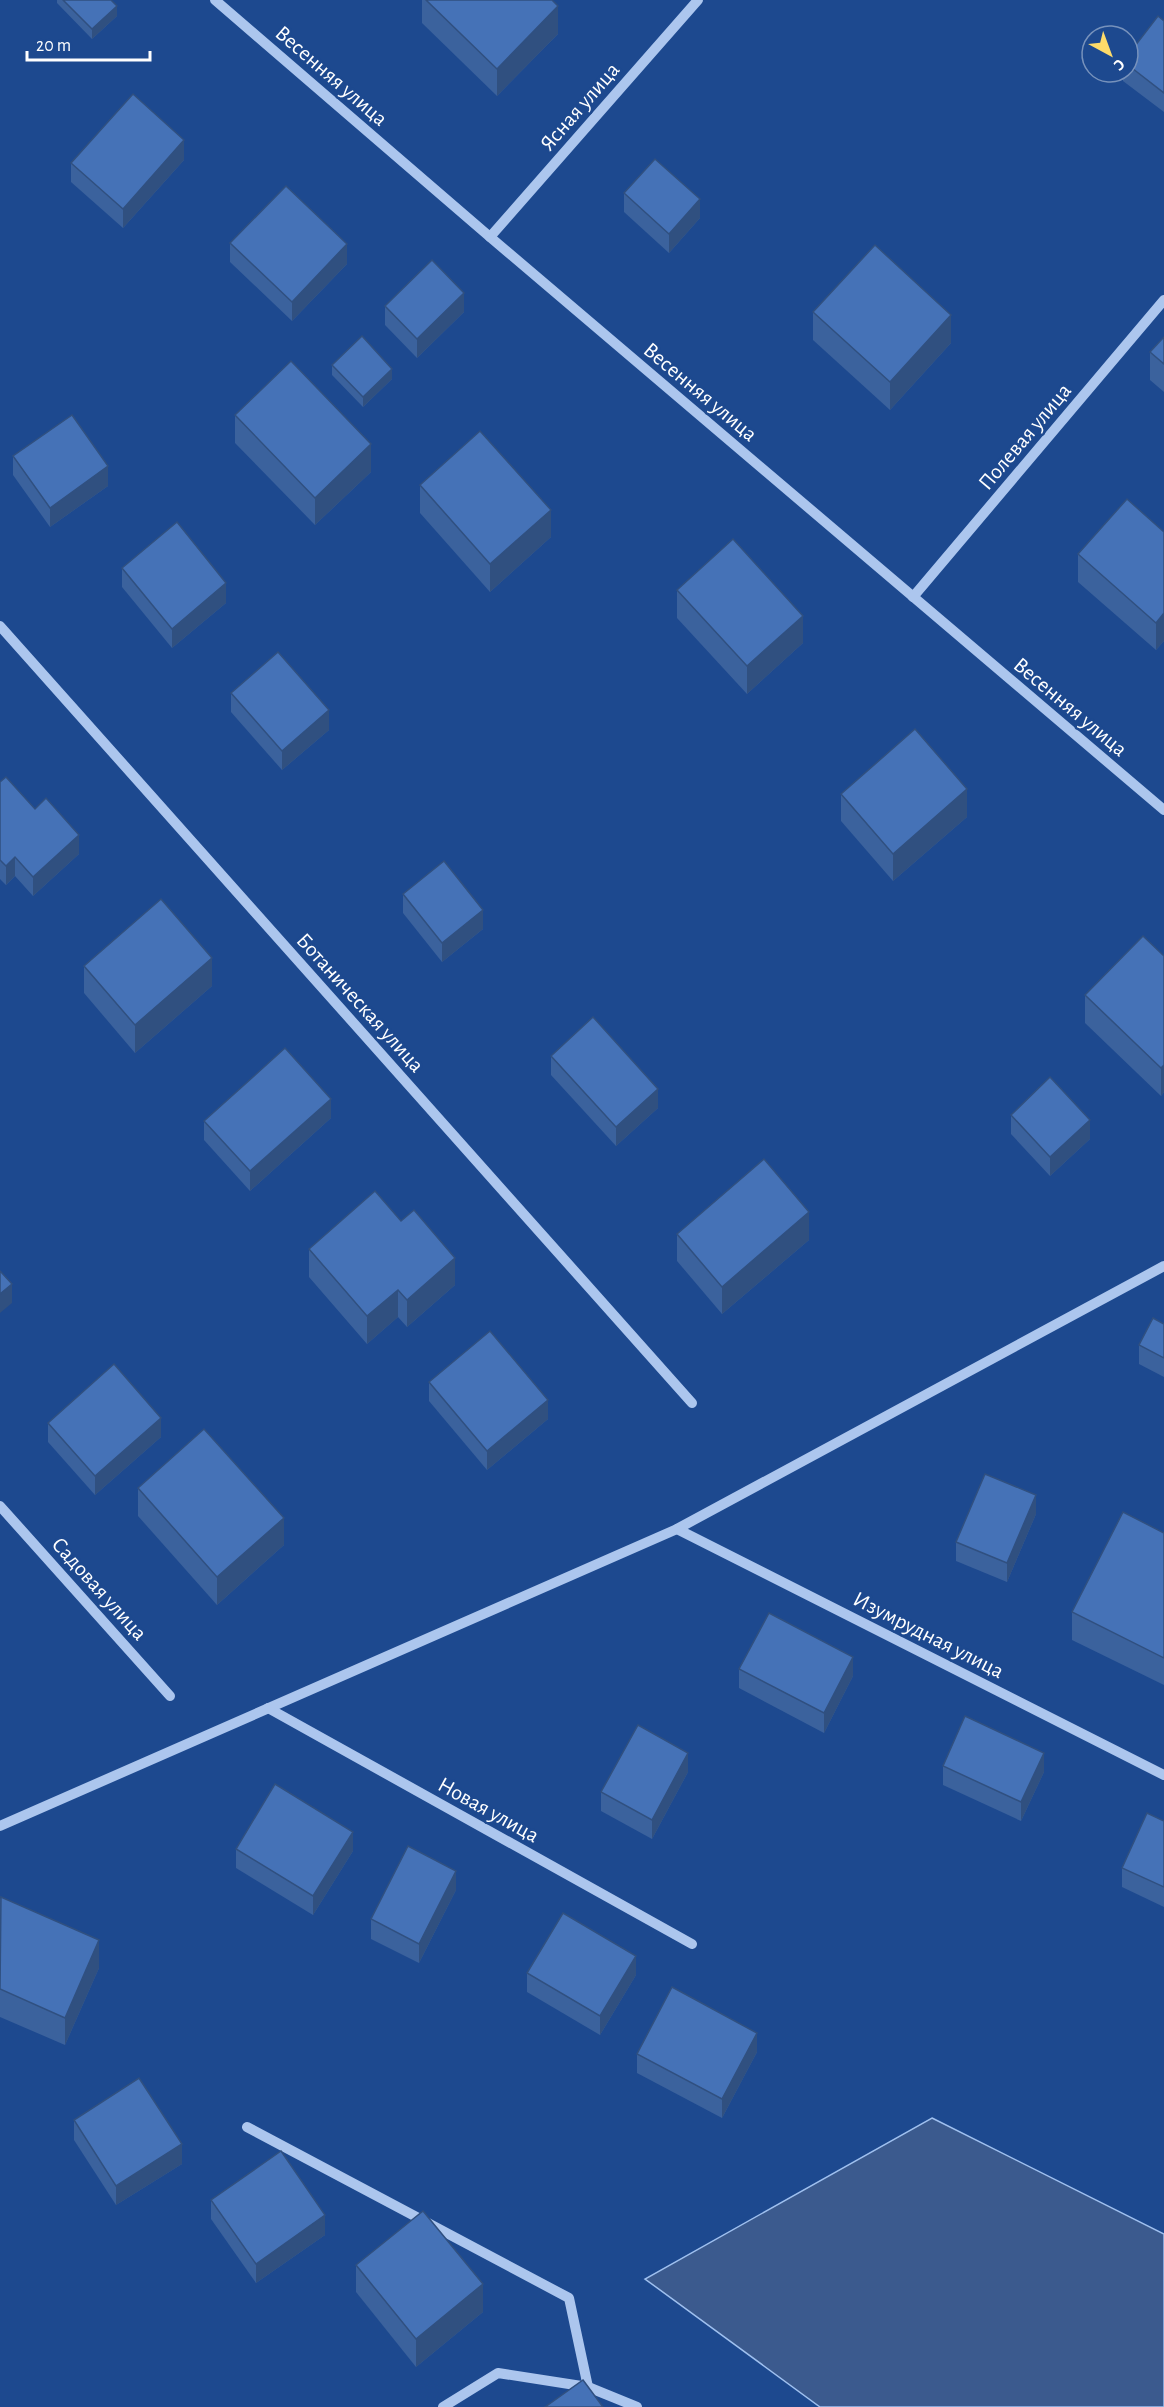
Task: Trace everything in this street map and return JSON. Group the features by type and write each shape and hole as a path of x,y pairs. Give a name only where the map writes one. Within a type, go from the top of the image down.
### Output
{"street":[{"name":"Весенняя улица","path":"215,0 1164,810"},
{"name":"Ясная улица","path":"490,237 698,0"},
{"name":"Полевая улица","path":"913,597 1164,300"},
{"name":"Ботаническая улица","path":"0,626 692,1404"},
{"path":"0,1826 677,1529 1164,1266"},
{"name":"Садовая улица","path":"0,1506 170,1696"},
{"name":"Изумрудная улица","path":"677,1529 1164,1774"},
{"name":"Новая улица","path":"267,1708 692,1944"},
{"path":"247,2127 569,2298 588,2387"},
{"path":"443,2407 498,2373 588,2387 637,2407"}],"water":[{"path":"932,2118 1164,2234 1164,2407 820,2407 645,2279"}],"building":[{"path":"63,0 111,0 117,6 92,29"},
{"path":"426,0 552,0 558,6 497,69"},
{"path":"1158,16 1164,21 1164,93 1140,74 1140,39"},
{"path":"133,94 184,140 123,209 71,163"},
{"path":"655,159 700,199 669,234 624,193"},
{"path":"286,186 347,244 292,302 230,243"},
{"path":"875,245 951,315 890,382 813,312"},
{"path":"432,260 464,293 417,339 385,306"},
{"path":"362,336 392,369 363,397 332,365"},
{"path":"1164,337 1164,364 1150,352"},
{"path":"291,361 371,444 315,498 235,415"},
{"path":"72,415 108,466 50,508 13,456"},
{"path":"480,431 551,510 490,564 420,485"},
{"path":"1127,499 1164,532 1164,613 1156,623 1078,554"},
{"path":"177,522 226,583 172,629 122,568"},
{"path":"733,539 803,616 747,666 677,590"},
{"path":"278,652 329,710 282,751 231,693"},
{"path":"915,729 967,789 893,854 841,794"},
{"path":"6,777 35,809 46,798 79,835 33,877 15,857 6,866 0,860 0,782"},
{"path":"444,861 483,910 442,943 403,894"},
{"path":"161,899 212,958 135,1025 84,966"},
{"path":"1143,936 1164,956 1164,1065 1161,1068 1085,995"},
{"path":"593,1017 658,1089 616,1127 551,1056"},
{"path":"285,1048 331,1099 250,1171 204,1121"},
{"path":"1050,1077 1090,1120 1050,1157 1011,1115"},
{"path":"764,1159 809,1212 722,1287 677,1234"},
{"path":"375,1191 401,1221 414,1210 455,1258 407,1300 398,1290 367,1316 309,1249"},
{"path":"0,1271 12,1284 0,1294"},
{"path":"1153,1318 1164,1324 1164,1358 1139,1345"},
{"path":"490,1331 548,1400 487,1451 429,1382"},
{"path":"114,1364 161,1418 95,1476 48,1423"},
{"path":"204,1429 284,1518 217,1577 138,1488"},
{"path":"985,1474 1036,1495 1007,1563 956,1542"},
{"path":"1123,1512 1164,1533 1164,1658 1072,1612"},
{"path":"769,1613 853,1657 824,1713 739,1669"},
{"path":"965,1716 1044,1753 1021,1802 943,1766"},
{"path":"638,1725 688,1753 652,1820 601,1792"},
{"path":"275,1784 353,1832 313,1896 236,1849"},
{"path":"1147,1813 1164,1821 1164,1887 1122,1868"},
{"path":"408,1846 456,1871 419,1944 371,1919"},
{"path":"1,1897 99,1940 65,2018 0,1989"},
{"path":"563,1913 636,1956 600,2016 527,1973"},
{"path":"672,1987 757,2033 722,2099 637,2054"},
{"path":"139,2078 182,2144 116,2186 74,2120"},
{"path":"281,2151 325,2215 256,2264 211,2200"},
{"path":"423,2211 483,2284 416,2339 356,2265"},
{"path":"583,2380 603,2407 545,2407"}]}
